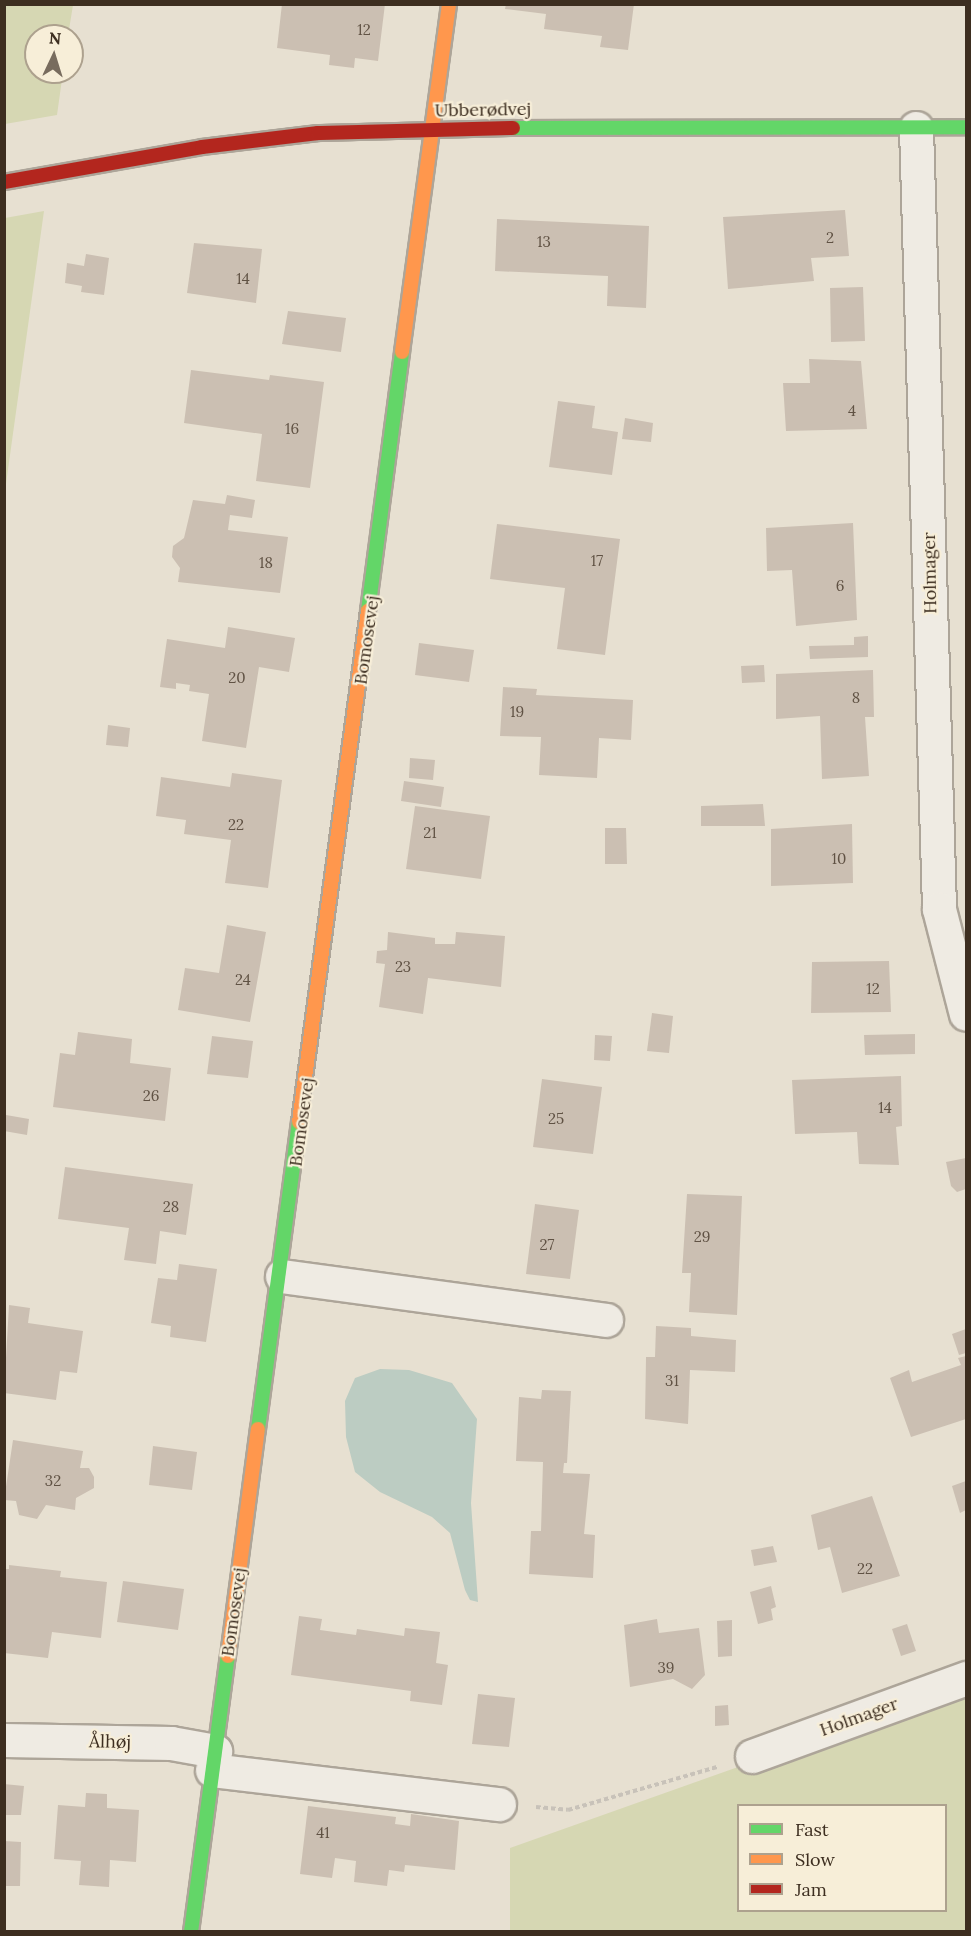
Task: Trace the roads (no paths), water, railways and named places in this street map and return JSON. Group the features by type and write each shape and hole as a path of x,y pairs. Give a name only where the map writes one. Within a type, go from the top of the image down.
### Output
{"street":[{"name":"Bomosevej","path":"190,1932 282,1276 435,128 449,4"},
{"name":"Ubberødvej","path":"4,182 202,147 318,134 435,128 652,125 966,127"},
{"name":"Holmager","path":"916,128 939,909 966,1014"},
{"path":"282,1276 606,1320"},
{"name":"Holmager","path":"752,1756 966,1678"},
{"name":"Ålhøj","path":"4,1740 171,1743 213,1761"},
{"path":"213,1761 499,1804"}]}
